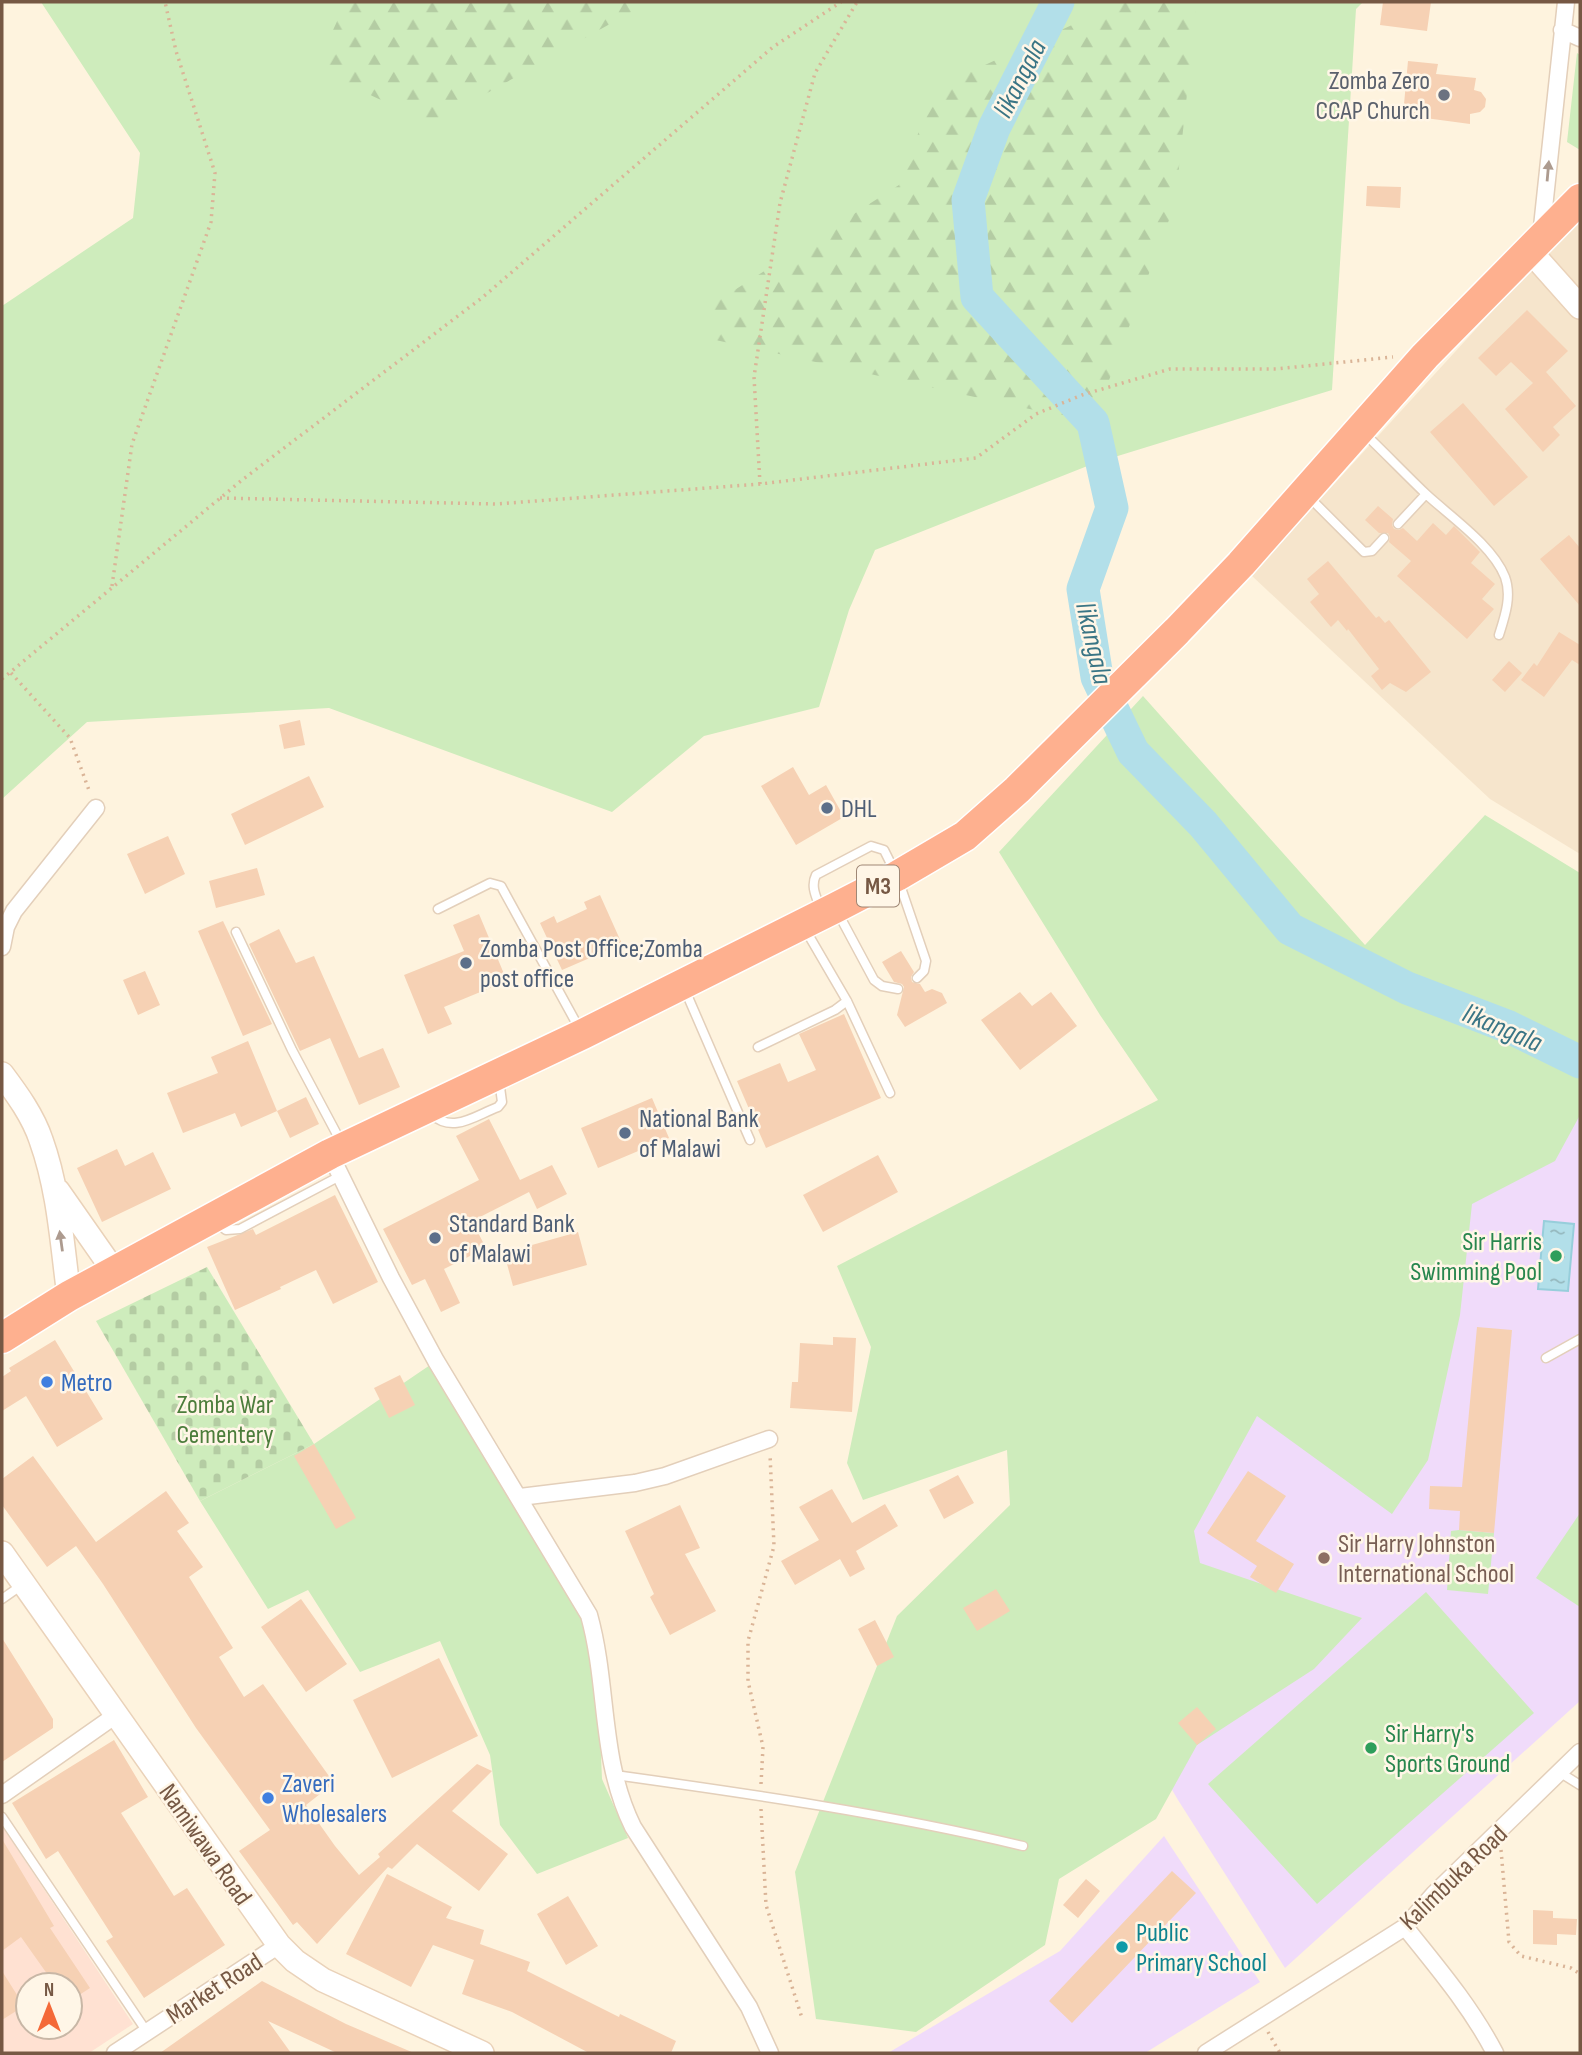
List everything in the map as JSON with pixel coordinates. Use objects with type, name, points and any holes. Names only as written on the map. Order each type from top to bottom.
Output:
[{"type":"highway","name":"M3","points":[[2,1338],[69,1296],[211,1217],[338,1159],[424,1108],[583,1034],[820,915],[897,876],[965,836],[1017,790],[1106,703],[1241,564],[1425,356],[1580,199]]},
{"type":"street","points":[[1566,2],[1535,245],[1580,307]]},
{"type":"street","points":[[1562,30],[1580,38]]},
{"type":"street","points":[[2,947],[6,927],[14,911],[96,808]]},
{"type":"street","points":[[2,1074],[41,1138],[54,1186],[69,1296]]},
{"type":"street","points":[[338,1159],[391,1278],[436,1360],[589,1615],[612,1774],[622,1805],[633,1827],[749,2007],[771,2053]]},
{"type":"street","points":[[54,1186],[114,1271]]},
{"type":"street","points":[[520,1497],[635,1483],[665,1476],[769,1439]]},
{"type":"street","name":"Namiwawa Road","points":[[2,1553],[279,1945],[295,1961],[323,1980],[482,2053]]},
{"type":"street","points":[[2,1795],[116,1715]]},
{"type":"street","name":"Kalimbuka Road","points":[[1206,2053],[1405,1927],[1434,1894],[1580,1752]]},
{"type":"street","points":[[1405,1927],[1458,1993],[1481,2026],[1495,2053]]},
{"type":"street","name":"Market Road","points":[[115,2053],[279,1945]]},
{"type":"lane","points":[[1360,429],[1496,561],[1508,591],[1506,614],[1499,635]]},
{"type":"lane","points":[[1304,492],[1364,552],[1373,551],[1384,538]]},
{"type":"lane","points":[[1398,523],[1426,494]]},
{"type":"lane","points":[[897,876],[926,961],[924,971],[917,978]]},
{"type":"lane","points":[[438,909],[490,883],[502,886],[583,1034]]},
{"type":"lane","points":[[820,915],[874,980],[882,986],[898,989]]},
{"type":"lane","points":[[820,915],[847,1001],[890,1093]]},
{"type":"lane","points":[[236,932],[292,1050],[338,1159]]},
{"type":"lane","points":[[682,984],[750,1140]]},
{"type":"lane","points":[[758,1047],[835,1010],[847,1001]]},
{"type":"lane","points":[[1546,1358],[1580,1339]]},
{"type":"lane","points":[[2,1599],[23,1584]]},
{"type":"lane","points":[[1559,1772],[1580,1785]]},
{"type":"lane","points":[[612,1774],[950,1829],[1023,1846]]},
{"type":"lane","points":[[2,1817],[147,2032]]},
{"type":"path","points":[[112,588],[132,444],[211,222],[215,173],[176,51],[166,2]]},
{"type":"path","points":[[2,679],[220,498],[483,297],[773,47],[841,2]]},
{"type":"path","points":[[760,484],[754,377],[779,203],[815,73],[857,2]]},
{"type":"path","points":[[220,498],[496,505],[760,484],[976,458],[1036,414],[1082,395],[1170,369],[1276,369],[1370,358],[1425,356]]},
{"type":"path","points":[[10,672],[70,738],[96,808]]},
{"type":"path","points":[[769,1439],[774,1546],[748,1641],[748,1681],[763,1747],[760,1796],[766,1905],[802,2018]]},
{"type":"path","points":[[1507,1824],[1501,1848],[1509,1942],[1521,1956],[1571,1968],[1580,1974]]},
{"type":"path","points":[[1260,2018],[1280,2053]]},
{"type":"shaded area","points":[[1580,219],[1580,854],[1490,799],[1251,575],[1549,249]]},
{"type":"shaded area","name":"Sir Harry Johnston International School","points":[[1456,1018],[1580,1080],[1580,1701],[1285,1968],[1178,1800],[1093,1653]]},
{"type":"shaded area","points":[[2,1826],[133,2024],[89,2053],[2,2053]]},
{"type":"shaded area","points":[[1164,1836],[1260,1982],[1145,2053],[888,2053],[1060,1951]]},
{"type":"green space","points":[[41,2],[1363,2],[1356,9],[1332,390],[1095,463],[875,550],[849,610],[819,707],[704,736],[612,812],[329,708],[87,722],[2,799],[2,306],[133,218],[140,153]]},
{"type":"green space","points":[[346,2],[649,2],[432,124],[315,69]]},
{"type":"green space","points":[[1122,2],[1197,2],[1175,204],[1093,423],[711,339],[708,307],[899,185],[935,88]]},
{"type":"green space","points":[[1577,53],[1580,55],[1580,150],[1567,142]]},
{"type":"green space","points":[[1143,696],[1365,945],[1485,815],[1580,873],[1580,1115],[1555,1161],[1472,1204],[1460,1315],[1428,1460],[1392,1514],[1257,1416],[1194,1531],[1200,1563],[1362,1618],[1314,1669],[1197,1745],[1156,1819],[1059,1879],[1045,1945],[916,2032],[816,2019],[795,1872],[897,1616],[1010,1505],[1007,1450],[863,1500],[847,1463],[871,1347],[837,1266],[1158,1100],[1100,1015],[999,852]]},
{"type":"green space","name":"Zomba War Cementery","points":[[207,1267],[314,1444],[200,1501],[96,1321]]},
{"type":"green space","points":[[436,1361],[595,1614],[602,1779],[628,1838],[537,1874],[500,1825],[490,1755],[440,1641],[360,1672],[308,1590],[268,1609],[200,1501],[314,1444]]},
{"type":"green space","points":[[1580,1513],[1580,1607],[1536,1578]]},
{"type":"green space","points":[[1451,1531],[1494,1533],[1488,1594],[1447,1590]]},
{"type":"green space","name":"Sir Harry's Sports Ground","points":[[1426,1592],[1534,1713],[1317,1904],[1208,1784]]},
{"type":"water","name":"Sir Harris Swimming Pool","points":[[1544,1221],[1574,1224],[1568,1291],[1538,1289]]},
{"type":"building","points":[[1383,2],[1431,2],[1427,31],[1380,25]]},
{"type":"building","name":"Zomba Zero CCAP Church","points":[[1408,61],[1438,64],[1436,74],[1476,78],[1474,90],[1481,92],[1486,99],[1485,107],[1480,112],[1470,114],[1470,124],[1403,115]]},
{"type":"building","points":[[1367,186],[1401,187],[1400,208],[1366,206]]},
{"type":"building","points":[[1527,310],[1568,351],[1546,372],[1576,406],[1553,427],[1560,435],[1543,452],[1505,409],[1533,383],[1511,362],[1496,376],[1478,358]]},
{"type":"building","points":[[1463,403],[1528,477],[1494,506],[1430,432]]},
{"type":"building","points":[[1378,506],[1393,519],[1394,529],[1403,528],[1417,541],[1433,523],[1446,535],[1454,526],[1480,552],[1471,563],[1495,584],[1482,599],[1494,609],[1467,639],[1397,576],[1411,561],[1389,542],[1388,533],[1379,533],[1365,520]]},
{"type":"building","points":[[1569,535],[1580,548],[1580,606],[1540,559]]},
{"type":"building","points":[[1328,561],[1376,618],[1379,616],[1385,623],[1389,620],[1431,672],[1406,692],[1390,683],[1382,690],[1371,676],[1379,669],[1348,629],[1347,631],[1338,620],[1331,627],[1310,602],[1319,594],[1307,579]]},
{"type":"building","points":[[1559,632],[1580,645],[1580,665],[1572,660],[1544,697],[1521,680],[1534,663],[1537,666]]},
{"type":"building","points":[[1509,661],[1522,673],[1505,692],[1492,680]]},
{"type":"building","points":[[300,720],[305,745],[284,749],[279,725]]},
{"type":"building","points":[[793,767],[809,795],[826,785],[844,817],[796,845],[761,786]]},
{"type":"building","points":[[309,776],[324,807],[245,845],[231,814]]},
{"type":"building","points":[[168,836],[185,874],[145,894],[127,854]]},
{"type":"building","points":[[257,868],[265,895],[216,908],[209,881]]},
{"type":"building","points":[[600,895],[622,944],[562,970],[540,923],[554,916],[557,923],[587,909],[584,902]]},
{"type":"building","name":"Zomba Post Office;Zomba post office","points":[[479,914],[507,981],[444,1007],[452,1024],[428,1034],[404,975],[464,951],[453,925]]},
{"type":"building","points":[[223,921],[272,1024],[243,1036],[198,931]]},
{"type":"building","points":[[279,929],[296,963],[314,956],[359,1058],[383,1048],[400,1087],[359,1105],[330,1038],[300,1051],[249,944]]},
{"type":"building","points":[[901,951],[914,972],[912,982],[920,984],[925,992],[932,989],[942,993],[947,1003],[905,1027],[897,1015],[904,987],[894,982],[882,962]]},
{"type":"building","points":[[145,971],[160,1005],[138,1015],[123,980]]},
{"type":"building","points":[[1020,992],[1032,1006],[1051,992],[1077,1026],[1020,1070],[981,1020]]},
{"type":"building","points":[[844,1014],[881,1098],[766,1148],[737,1081],[780,1063],[788,1082],[816,1070],[799,1034]]},
{"type":"building","points":[[248,1041],[277,1111],[241,1127],[235,1113],[183,1133],[167,1093],[218,1073],[211,1057]]},
{"type":"building","points":[[306,1097],[319,1124],[290,1138],[277,1111]]},
{"type":"building","name":"National Bank of Malawi","points":[[652,1098],[669,1138],[598,1168],[581,1128]]},
{"type":"building","points":[[489,1119],[520,1180],[552,1165],[567,1194],[537,1209],[529,1192],[472,1221],[486,1248],[444,1269],[460,1303],[441,1312],[425,1279],[412,1285],[383,1229],[479,1180],[456,1136]]},
{"type":"building","points":[[117,1149],[125,1166],[153,1152],[171,1189],[102,1222],[77,1168]]},
{"type":"building","points":[[878,1155],[898,1192],[823,1232],[803,1195]]},
{"type":"building","points":[[335,1195],[378,1282],[333,1304],[316,1270],[235,1310],[207,1247],[253,1229],[256,1235]]},
{"type":"building","points":[[578,1232],[587,1265],[513,1286],[504,1253]]},
{"type":"building","points":[[1477,1327],[1512,1330],[1494,1533],[1459,1530],[1460,1511],[1429,1509],[1430,1486],[1462,1487]]},
{"type":"building","points":[[833,1337],[856,1338],[852,1412],[790,1408],[792,1382],[798,1382],[800,1343],[833,1345]]},
{"type":"building","points":[[55,1340],[103,1419],[57,1447],[26,1396],[2,1411],[2,1377],[11,1371],[9,1368]]},
{"type":"building","points":[[400,1375],[415,1405],[389,1418],[374,1388]]},
{"type":"building","points":[[314,1444],[356,1518],[336,1529],[294,1456]]},
{"type":"building","points":[[33,1456],[96,1542],[166,1491],[189,1523],[177,1531],[203,1567],[189,1577],[233,1648],[219,1657],[244,1697],[263,1684],[334,1783],[306,1805],[359,1875],[380,1857],[378,1854],[477,1764],[492,1771],[452,1811],[508,1854],[479,1891],[417,1844],[392,1869],[388,1867],[317,1944],[297,1922],[293,1925],[239,1851],[270,1830],[196,1728],[103,1584],[76,1546],[47,1567],[2,1505],[2,1479]]},
{"type":"building","points":[[1248,1471],[1286,1496],[1256,1541],[1294,1564],[1276,1593],[1250,1577],[1257,1566],[1207,1533]]},
{"type":"building","points":[[958,1475],[974,1503],[944,1519],[929,1490]]},
{"type":"building","points":[[832,1489],[852,1523],[885,1504],[898,1526],[856,1551],[865,1569],[850,1577],[840,1559],[795,1585],[781,1561],[819,1540],[799,1507]]},
{"type":"building","points":[[680,1505],[700,1548],[685,1554],[716,1611],[670,1635],[650,1597],[654,1594],[625,1531]]},
{"type":"building","points":[[996,1589],[1010,1611],[977,1631],[963,1608]]},
{"type":"building","points":[[301,1599],[347,1664],[306,1692],[261,1627]]},
{"type":"building","points":[[875,1620],[894,1657],[877,1666],[858,1629]]},
{"type":"building","points":[[2,1638],[53,1719],[53,1728],[2,1762]]},
{"type":"building","points":[[439,1658],[478,1736],[392,1778],[353,1700]]},
{"type":"building","points":[[1197,1707],[1216,1729],[1197,1745],[1178,1723]]},
{"type":"building","points":[[114,1740],[148,1797],[121,1813],[174,1896],[187,1888],[225,1945],[144,1998],[106,1941],[113,1937],[58,1851],[46,1859],[12,1803]]},
{"type":"building","points":[[2,1839],[54,1926],[50,1928],[79,1971],[45,1971],[21,1937],[2,1951]]},
{"type":"building","name":"Public Primary School","points":[[1172,1871],[1196,1893],[1072,2023],[1049,2001]]},
{"type":"building","points":[[387,1874],[452,1907],[446,1918],[484,1930],[480,1944],[530,1962],[527,1971],[619,2017],[620,2014],[676,2041],[671,2053],[589,2053],[512,2012],[462,1994],[474,1960],[433,1945],[411,1987],[346,1954]]},
{"type":"building","points":[[1086,1879],[1100,1891],[1078,1918],[1063,1905]]},
{"type":"building","points":[[568,1896],[598,1946],[566,1965],[537,1914]]},
{"type":"building","points":[[1533,1910],[1553,1911],[1553,1918],[1577,1919],[1576,1935],[1557,1934],[1557,1945],[1533,1944]]},
{"type":"building","points":[[2,1971],[14,1990],[14,2012],[2,2020]]},
{"type":"building","points":[[84,1979],[90,1988],[84,1992]]},
{"type":"building","points":[[262,1981],[346,2024],[414,2053],[337,2053],[268,2021],[291,2053],[160,2053]]},
{"type":"waterway","name":"likangala","points":[[1058,2],[994,128],[968,200],[977,297],[1093,423],[1112,508],[1083,589],[1097,677],[1133,752],[1203,824],[1290,929],[1407,988],[1509,1027],[1580,1062]]},
{"type":"place","name":"Zomba Zero CCAP Church","points":[[1444,95]]},
{"type":"place","name":"DHL","points":[[827,808]]},
{"type":"place","name":"Zomba Post Office;Zomba post office","points":[[466,963]]},
{"type":"place","name":"National Bank of Malawi","points":[[625,1133]]},
{"type":"place","name":"Standard Bank of Malawi","points":[[435,1238]]},
{"type":"place","name":"Sir Harris Swimming Pool","points":[[1556,1256]]},
{"type":"place","name":"Metro","points":[[47,1382]]},
{"type":"place","name":"Sir Harry Johnston International School","points":[[1324,1558]]},
{"type":"place","name":"Sir Harry's Sports Ground","points":[[1371,1748]]},
{"type":"place","name":"Zaveri Wholesalers","points":[[268,1798]]},
{"type":"place","name":"Public Primary School","points":[[1122,1947]]}]
